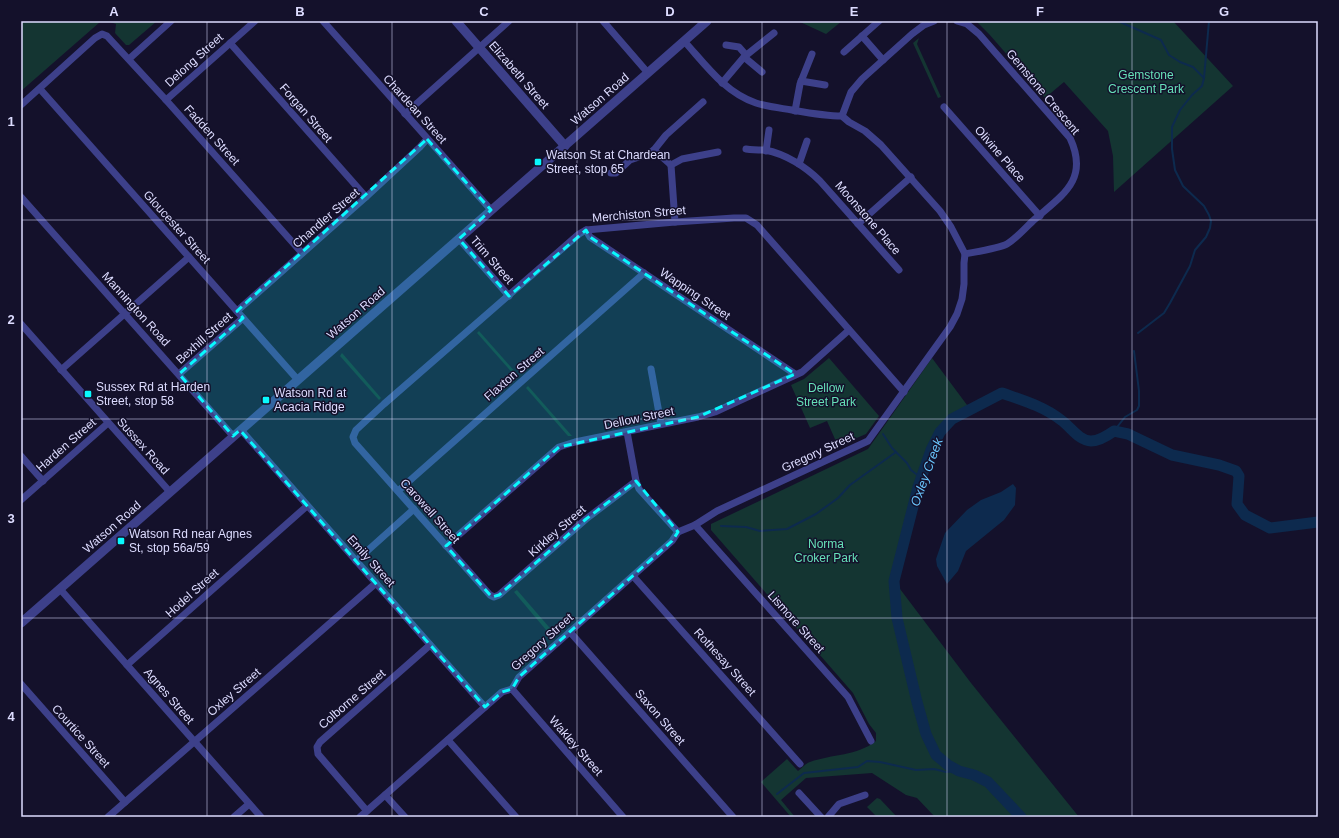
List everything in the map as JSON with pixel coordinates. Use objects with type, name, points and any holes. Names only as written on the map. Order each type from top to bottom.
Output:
[{"type":"street","points":[[129,59],[171,21]]},
{"type":"street","name":"Delong Street","points":[[166,100],[255,21]]},
{"type":"street","name":"Chardean Street","points":[[323,21],[427,140],[491,210]]},
{"type":"street","name":"Elizabeth Street","points":[[456,21],[565,146]]},
{"type":"street","points":[[405,114],[509,21]]},
{"type":"street","points":[[602,21],[648,73]]},
{"type":"street","name":"Watson Road","points":[[21,623],[707,21]]},
{"type":"street","points":[[844,52],[879,21]]},
{"type":"street","points":[[842,116],[851,92],[862,79],[924,25],[934,21]]},
{"type":"street","name":"Gemstone Crescent","points":[[956,21],[967,24],[979,34],[1070,138],[1076,151],[1077,168],[1073,180],[1065,193],[1007,244],[965,254]]},
{"type":"street","points":[[722,83],[745,56],[774,33]]},
{"type":"street","name":"Fadden Street","points":[[40,89],[95,38],[102,34],[107,36],[302,253]]},
{"type":"street","points":[[862,36],[883,60]]},
{"type":"street","points":[[684,41],[722,83],[736,94],[755,102],[795,111],[829,116],[842,116],[849,122],[865,131],[881,144],[940,210],[965,254]]},
{"type":"street","name":"Forgan Street","points":[[230,43],[366,197]]},
{"type":"street","points":[[726,46],[739,47],[745,56],[762,72]]},
{"type":"street","points":[[795,111],[801,81],[812,54]]},
{"type":"street","points":[[801,81],[825,85]]},
{"type":"street","points":[[21,105],[40,89]]},
{"type":"street","name":"Gloucester Street","points":[[40,89],[298,380]]},
{"type":"street","points":[[611,173],[616,173],[630,160],[648,154],[654,150],[666,135],[703,102]]},
{"type":"street","name":"Olivine Place","points":[[944,107],[1040,216]]},
{"type":"street","points":[[766,150],[769,130]]},
{"type":"street","name":"Chandler Street","points":[[237,311],[366,197],[427,140]]},
{"type":"street","points":[[799,164],[807,141]]},
{"type":"street","name":"Moonstone Place","points":[[746,149],[766,150],[779,154],[807,168],[899,270]]},
{"type":"street","points":[[654,150],[671,165],[675,222]]},
{"type":"street","points":[[671,165],[682,159],[718,152]]},
{"type":"street","points":[[858,224],[911,177]]},
{"type":"street","name":"Mannington Road","points":[[22,200],[179,374],[237,433]]},
{"type":"street","name":"Merchiston Street","points":[[353,437],[356,430],[361,425],[579,234],[586,230],[675,222],[746,218],[757,225],[904,392]]},
{"type":"street","name":"Wapping Street","points":[[586,230],[590,237],[795,374]]},
{"type":"street","name":"Trim Street","points":[[459,239],[509,296]]},
{"type":"street","name":"Gregory Street","points":[[360,817],[485,706],[502,692],[512,689],[519,677],[672,541],[678,532],[695,525],[718,511],[868,441],[950,327],[957,314],[962,299],[964,284],[965,254]]},
{"type":"street","points":[[61,370],[189,257]]},
{"type":"street","name":"Flaxton Street","points":[[398,491],[644,273]]},
{"type":"street","name":"Bexhill Street","points":[[179,374],[243,318]]},
{"type":"street","name":"Sussex Road","points":[[21,324],[170,492]]},
{"type":"street","name":"Dellow Street","points":[[446,546],[559,447],[575,442],[698,417],[715,412],[802,372],[848,330]]},
{"type":"street","points":[[651,369],[661,424]]},
{"type":"street","name":"Harden Street","points":[[21,500],[108,423]]},
{"type":"street","points":[[627,432],[636,481],[640,489],[678,532]]},
{"type":"street","name":"Emily Street","points":[[237,433],[307,506],[485,706]]},
{"type":"street","name":"Carowell Street","points":[[353,437],[355,443],[490,595],[494,597]]},
{"type":"street","points":[[21,456],[43,481]]},
{"type":"street","name":"Kirkley Street","points":[[494,597],[499,595],[586,519],[636,481]]},
{"type":"street","name":"Hodel Street","points":[[127,665],[307,506]]},
{"type":"street","points":[[356,561],[414,509]]},
{"type":"street","name":"Lismore Street","points":[[695,525],[848,697],[871,741]]},
{"type":"street","name":"Rothesay Street","points":[[633,576],[800,764]]},
{"type":"street","name":"Oxley Street","points":[[108,817],[376,583]]},
{"type":"street","name":"Agnes Street","points":[[60,589],[261,817]]},
{"type":"street","name":"Saxon Street","points":[[570,632],[733,817]]},
{"type":"street","name":"Colborne Street","points":[[367,811],[318,754],[317,748],[320,742],[430,645]]},
{"type":"street","name":"Courtice Street","points":[[21,684],[125,802]]},
{"type":"street","name":"Wakley Street","points":[[512,689],[623,817]]},
{"type":"street","points":[[448,740],[516,817]]},
{"type":"street","points":[[799,793],[821,817]]},
{"type":"street","points":[[385,795],[405,817]]},
{"type":"street","points":[[828,817],[839,804],[865,795]]},
{"type":"street","points":[[234,817],[249,804]]},
{"type":"highlighted area","points":[[427,139],[491,210],[459,239],[509,296],[586,230],[590,237],[795,374],[698,417],[559,447],[446,546],[492,597],[499,595],[586,519],[636,481],[678,532],[672,541],[519,677],[512,689],[502,692],[485,707],[240,430],[233,436],[179,374],[243,318],[237,311]]},
{"type":"green space","points":[[21,21],[103,21],[21,91]]},
{"type":"green space","points":[[107,21],[157,21],[129,45],[126,45],[115,33],[116,24]]},
{"type":"green space","points":[[798,21],[842,21],[826,34]]},
{"type":"green space","name":"Gemstone Crescent Park","points":[[976,21],[1173,21],[1233,86],[1114,192],[1113,156],[1108,131],[1064,82],[1045,98]]},
{"type":"green space","points":[[919,38],[917,44],[941,97],[938,98],[913,43]]},
{"type":"green space","points":[[479,331],[518,375],[516,377],[477,333]]},
{"type":"green space","points":[[342,353],[381,398],[379,400],[340,356]]},
{"type":"green space","name":"Dellow Street Park","points":[[829,358],[879,416],[866,434],[838,446],[827,421],[810,428],[791,385],[804,379]]},
{"type":"green space","name":"Norma Croker Park","points":[[932,358],[970,409],[952,419],[940,432],[931,450],[918,487],[894,581],[971,683],[1079,817],[935,817],[917,798],[906,795],[872,773],[806,778],[781,800],[795,817],[791,817],[761,782],[787,759],[798,771],[806,764],[818,759],[853,752],[869,746],[876,741],[876,733],[869,724],[853,693],[711,530],[711,524],[868,449]]},
{"type":"green space","points":[[528,386],[572,436],[568,436],[526,388]]},
{"type":"green space","points":[[517,590],[555,634],[552,637],[514,592]]},
{"type":"green space","points":[[877,798],[880,799],[897,817],[877,817],[867,807]]},
{"type":"water","points":[[1013,484],[1016,488],[1015,505],[1004,520],[966,551],[958,571],[947,584],[937,566],[936,559],[945,533],[967,510],[981,500],[1001,492]]},
{"type":"waterway","points":[[1118,21],[1161,40],[1169,55],[1180,62],[1193,67],[1204,78],[1202,86],[1192,95],[1180,110],[1172,127],[1172,149],[1175,170],[1183,186],[1204,206],[1211,221],[1210,228],[1206,237],[1195,250],[1190,266],[1164,313],[1138,333]]},
{"type":"waterway","points":[[1204,78],[1209,21]]},
{"type":"waterway","points":[[1114,431],[1125,417],[1137,410],[1139,406],[1139,391],[1134,351]]},
{"type":"waterway","name":"Oxley Creek","points":[[1021,817],[988,782],[974,775],[959,771],[948,765],[936,755],[926,734],[897,618],[894,581],[918,487],[931,450],[940,432],[952,419],[1002,393],[1047,411],[1083,439],[1094,441],[1114,431],[1128,434],[1172,455],[1219,465],[1236,471],[1239,476],[1237,504],[1245,515],[1270,528],[1318,522]]},
{"type":"waterway","points":[[883,434],[892,448],[907,463],[911,470],[921,478]]},
{"type":"waterway","points":[[721,526],[746,527],[760,531],[787,529],[816,514],[838,498],[850,485],[896,452]]},
{"type":"waterway","points":[[777,794],[804,773],[858,767],[867,761],[880,762],[916,770],[934,769],[946,772],[959,771]]},
{"type":"place","name":"Watson St at Chardean Street, stop 65","points":[[538,162]]},
{"type":"place","name":"Sussex Rd at Harden Street, stop 58","points":[[88,394]]},
{"type":"place","name":"Watson Rd at Acacia Ridge","points":[[266,400]]},
{"type":"place","name":"Watson Rd near Agnes St, stop 56a/59","points":[[121,541]]}]
